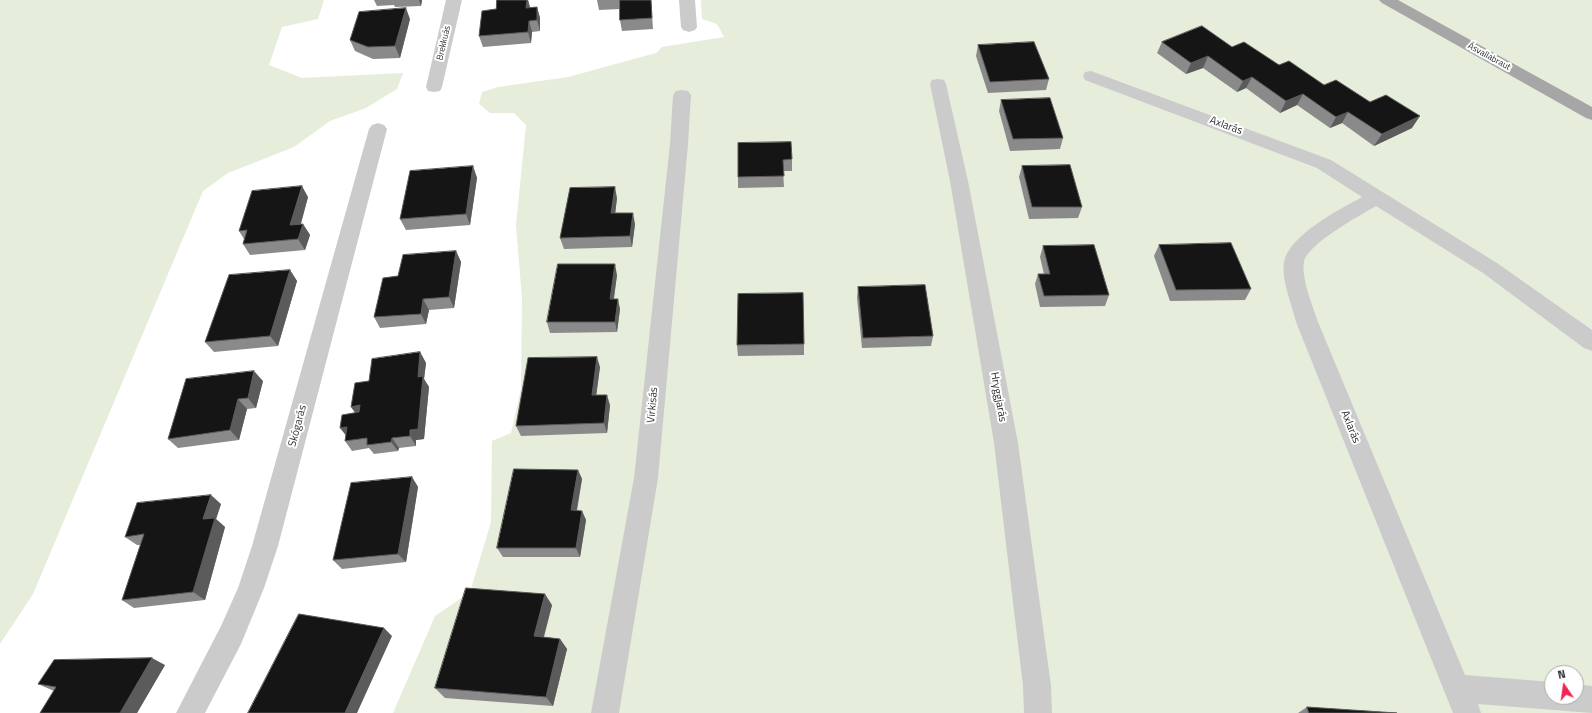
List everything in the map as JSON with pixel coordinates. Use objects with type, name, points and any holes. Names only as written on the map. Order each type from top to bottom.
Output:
[{"type":"main road","name":"Ásvallabraut","points":[[1387,0],[1592,114]]},
{"type":"street","name":"Brekkuás","points":[[434,87],[454,0]]},
{"type":"street","points":[[688,0],[689,27]]},
{"type":"street","name":"Axlarás","points":[[1091,76],[1324,164],[1490,268],[1592,342]]},
{"type":"street","name":"Hryggjarás","points":[[938,84],[959,181],[1006,443],[1037,686],[1038,713]]},
{"type":"street","name":"Virkisás","points":[[604,713],[622,622],[646,478],[679,144],[682,95]]},
{"type":"street","name":"Skógarás","points":[[190,713],[231,635],[252,588],[276,507],[368,172],[378,130]]},
{"type":"street","name":"Axlarás","points":[[1377,197],[1333,222],[1304,246],[1294,261],[1296,281],[1308,322],[1467,713]]},
{"type":"street","points":[[1456,688],[1544,695]]},
{"type":"green space","points":[[0,0],[324,0],[318,19],[282,27],[269,65],[302,78],[403,73],[397,89],[366,108],[330,121],[294,147],[228,173],[203,191],[33,594],[0,644]]},
{"type":"green space","points":[[701,0],[1592,0],[1592,713],[393,713],[435,616],[470,592],[491,522],[492,441],[511,433],[521,389],[522,299],[516,225],[526,125],[514,113],[490,113],[479,104],[482,92],[498,87],[568,77],[656,53],[662,47],[724,37],[717,24],[702,19]]},
{"type":"building","points":[[497,0],[527,0],[526,8],[537,7],[537,20],[529,21],[528,32],[479,36],[482,11],[496,9]]},
{"type":"building","points":[[620,0],[651,0],[652,18],[620,20]]},
{"type":"building","points":[[406,8],[395,46],[368,47],[350,40],[359,12]]},
{"type":"building","points":[[1202,26],[1232,47],[1244,42],[1279,65],[1289,61],[1324,85],[1336,80],[1370,102],[1386,95],[1420,116],[1382,134],[1348,112],[1336,117],[1303,94],[1286,101],[1252,77],[1243,81],[1208,56],[1191,63],[1162,42]]},
{"type":"building","points":[[1034,42],[1049,79],[990,82],[978,45]]},
{"type":"building","points":[[1050,98],[1063,138],[1013,139],[1001,100]]},
{"type":"building","points":[[791,142],[792,159],[783,160],[784,176],[738,177],[738,143]]},
{"type":"building","points":[[1070,165],[1082,207],[1032,207],[1022,166]]},
{"type":"building","points":[[473,166],[466,214],[400,219],[410,171]]},
{"type":"building","points":[[302,186],[290,225],[303,224],[298,239],[243,244],[247,230],[239,231],[252,191]]},
{"type":"building","points":[[615,187],[611,213],[633,213],[630,236],[560,238],[570,188]]},
{"type":"building","points":[[1231,243],[1251,289],[1176,290],[1159,245]]},
{"type":"building","points":[[1094,245],[1109,295],[1044,296],[1038,274],[1050,274],[1043,246]]},
{"type":"building","points":[[456,251],[449,297],[423,299],[421,314],[374,317],[383,278],[398,276],[403,255]]},
{"type":"building","points":[[558,264],[615,264],[610,299],[618,299],[615,322],[547,322]]},
{"type":"building","points":[[290,270],[270,336],[205,342],[229,275]]},
{"type":"building","points":[[925,285],[933,336],[863,338],[858,287]]},
{"type":"building","points":[[803,293],[804,344],[737,345],[738,294]]},
{"type":"building","points":[[420,352],[418,377],[423,376],[418,429],[410,430],[410,436],[392,438],[391,442],[367,445],[367,438],[345,441],[347,427],[340,428],[342,415],[359,412],[360,405],[351,407],[355,383],[369,381],[372,359]]},
{"type":"building","points":[[597,357],[592,395],[607,395],[604,423],[516,426],[528,358]]},
{"type":"building","points":[[254,371],[248,398],[238,399],[230,430],[168,439],[186,379]]},
{"type":"building","points":[[514,469],[578,470],[571,510],[582,511],[576,548],[497,548]]},
{"type":"building","points":[[412,477],[398,554],[333,560],[351,483]]},
{"type":"building","points":[[211,495],[203,519],[215,518],[193,592],[122,600],[144,534],[125,537],[137,503]]},
{"type":"building","points":[[466,588],[545,594],[534,636],[560,639],[546,697],[435,688]]},
{"type":"building","points":[[299,614],[384,628],[345,713],[248,713]]},
{"type":"building","points":[[152,658],[120,713],[40,713],[56,687],[38,684],[54,660]]},
{"type":"building","points":[[1307,707],[1397,713],[1309,713]]}]
